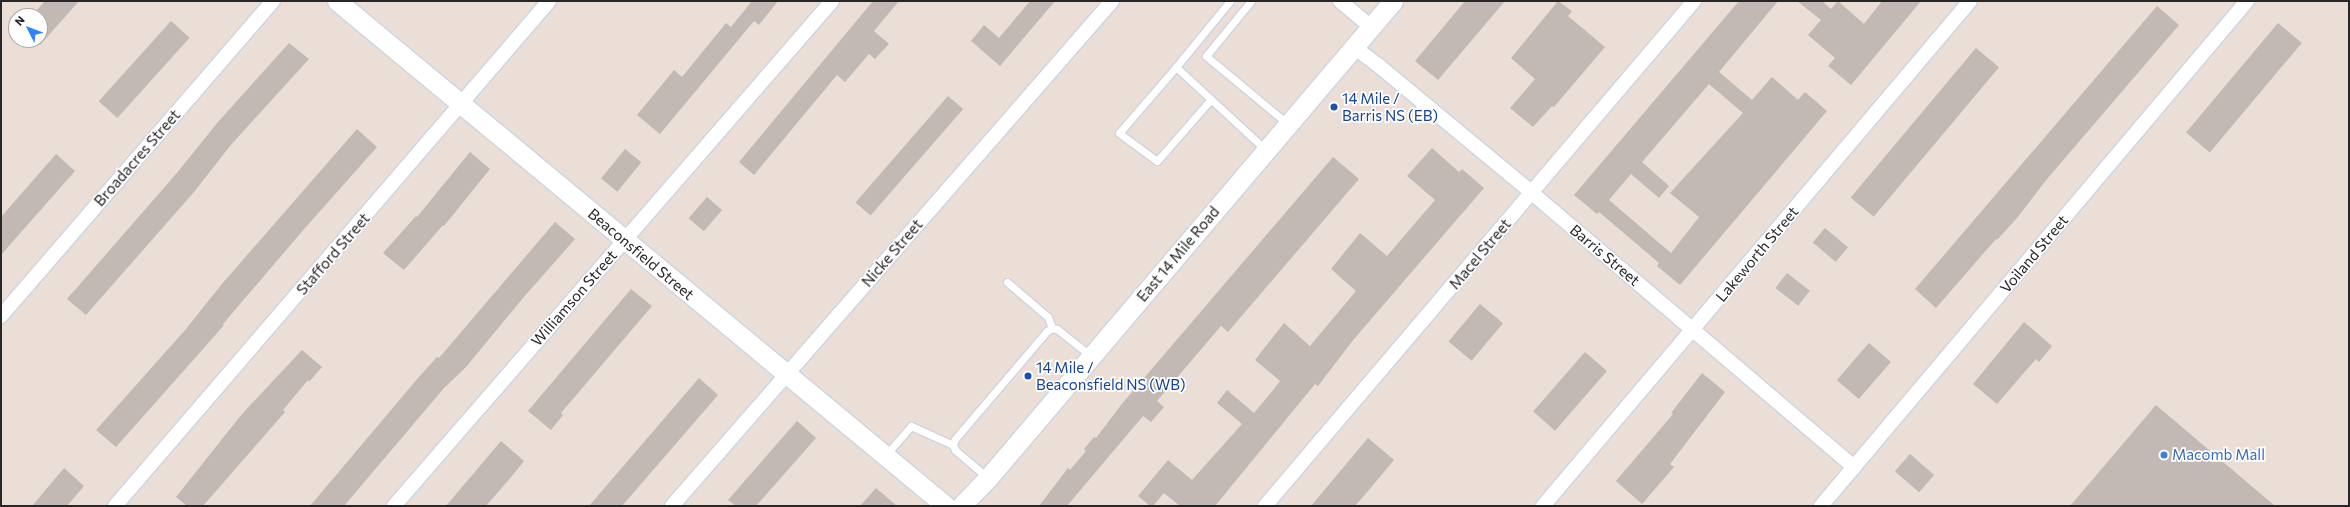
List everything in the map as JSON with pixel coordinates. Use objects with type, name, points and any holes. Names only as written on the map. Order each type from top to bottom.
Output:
[{"type":"street","name":"Broadacres Street","points":[[1,316],[273,1]]},
{"type":"street","name":"Beaconsfield Street","points":[[337,1],[946,506]]},
{"type":"street","name":"Stafford Street","points":[[115,506],[549,1]]},
{"type":"street","name":"Williamson Street","points":[[394,506],[832,1]]},
{"type":"street","name":"Nicke Street","points":[[672,506],[1112,1]]},
{"type":"street","points":[[1340,1],[1371,27]]},
{"type":"street","name":"East 14 Mile Road","points":[[961,506],[988,478],[1393,1]]},
{"type":"street","name":"Macel Street","points":[[1265,506],[1694,1]]},
{"type":"street","name":"Lakeworth Street","points":[[1543,506],[1970,1]]},
{"type":"street","name":"Voiland Street","points":[[1821,506],[2247,1]]},
{"type":"street","name":"Barris Street","points":[[1354,47],[1378,65],[1532,192],[1854,467]]},
{"type":"lane","points":[[1212,99],[1157,161],[1119,132],[1176,67],[1230,1]]},
{"type":"lane","points":[[1251,1],[1206,56],[1288,124]]},
{"type":"lane","points":[[1176,67],[1266,150]]},
{"type":"lane","points":[[1006,282],[1048,317],[1052,328]]},
{"type":"lane","points":[[953,445],[955,439],[1047,331],[1052,328],[1057,329],[1091,356]]},
{"type":"lane","points":[[885,456],[911,426],[953,445],[955,450],[988,478]]},
{"type":"building","points":[[45,1],[79,1],[48,36],[48,8],[39,8]]},
{"type":"building","points":[[752,1],[778,1],[759,25],[754,21],[660,134],[637,115],[674,70],[682,77],[726,23],[731,27]]},
{"type":"building","points":[[873,1],[899,1],[874,31],[889,44],[875,59],[869,54],[845,82],[837,75],[754,175],[739,162]]},
{"type":"building","points":[[1030,1],[1055,1],[1000,66],[971,41],[984,25],[999,38]]},
{"type":"building","points":[[1465,1],[1505,1],[1438,80],[1415,61]]},
{"type":"building","points":[[1558,1],[1572,11],[1568,16],[1605,47],[1554,107],[1552,106],[1533,127],[1510,108],[1535,79],[1511,58]]},
{"type":"building","points":[[1739,1],[1778,1],[1719,72],[1752,100],[1772,77],[1798,100],[1805,92],[1827,111],[1680,285],[1657,266],[1659,263],[1599,212],[1597,214],[1574,195]],"holes":[[[1709,84],[1743,113],[1670,193],[1699,217],[1671,253],[1609,200],[1631,174],[1659,198],[1669,186],[1642,162]]]},
{"type":"building","points":[[1797,1],[1822,1],[1831,9],[1838,1],[1864,24],[1882,1],[1921,1],[1851,85],[1828,66],[1835,58],[1808,35],[1821,20]]},
{"type":"building","points":[[2157,6],[2179,25],[2047,179],[2017,218],[1997,240],[1996,239],[1936,308],[1915,289]]},
{"type":"building","points":[[171,21],[190,38],[117,118],[99,101]]},
{"type":"building","points":[[2278,23],[2302,43],[2210,152],[2186,133]]},
{"type":"building","points":[[289,43],[309,59],[230,146],[194,192],[86,315],[67,299],[176,174],[218,122]]},
{"type":"building","points":[[1976,48],[1999,67],[1874,217],[1851,197]]},
{"type":"building","points":[[948,96],[963,109],[871,216],[855,202]]},
{"type":"building","points":[[357,129],[377,147],[305,228],[211,340],[116,447],[96,430],[186,329],[221,285]]},
{"type":"building","points":[[1432,148],[1459,172],[1462,169],[1484,188],[1354,339],[1318,386],[1315,384],[1215,506],[1180,506],[1164,493],[1153,506],[1150,506],[1138,496],[1168,460],[1192,480],[1242,424],[1217,403],[1227,390],[1254,413],[1280,381],[1255,360],[1284,323],[1310,346],[1356,291],[1331,269],[1360,233],[1387,256],[1435,200],[1407,176]]},
{"type":"building","points":[[625,149],[641,162],[617,192],[601,179]]},
{"type":"building","points":[[470,152],[490,169],[444,226],[443,225],[404,270],[383,253],[416,216],[417,217]]},
{"type":"building","points":[[56,154],[75,171],[1,255],[1,217]]},
{"type":"building","points":[[1333,157],[1359,179],[1228,332],[1221,326],[1157,401],[1164,407],[1151,422],[1143,416],[1067,506],[1039,506],[1068,468],[1070,470],[1086,451],[1084,449],[1094,437],[1096,438],[1121,405]]},
{"type":"building","points":[[707,197],[722,210],[704,231],[689,218]]},
{"type":"building","points":[[555,222],[575,239],[523,298],[466,367],[444,388],[344,506],[310,506],[418,378],[437,357],[439,358]]},
{"type":"building","points":[[1825,228],[1848,247],[1836,262],[1813,243]]},
{"type":"building","points":[[1787,273],[1810,291],[1798,306],[1775,288]]},
{"type":"building","points":[[631,289],[652,306],[561,413],[563,415],[551,430],[528,411]]},
{"type":"building","points":[[1480,304],[1503,323],[1471,361],[1449,342]]},
{"type":"building","points":[[2024,322],[2052,346],[2039,362],[2036,359],[1997,404],[1973,384]]},
{"type":"building","points":[[1869,343],[1891,362],[1859,399],[1837,380]]},
{"type":"building","points":[[302,350],[322,367],[309,382],[308,380],[283,410],[285,412],[203,506],[187,506],[176,497],[242,414]]},
{"type":"building","points":[[1585,352],[1607,371],[1555,431],[1533,412]]},
{"type":"building","points":[[1702,373],[1725,392],[1670,464],[1674,467],[1642,504],[1616,481],[1673,414],[1671,413]]},
{"type":"building","points":[[699,378],[718,395],[622,506],[589,506]]},
{"type":"building","name":"Macomb Mall","points":[[2156,405],[2275,506],[2070,506]]},
{"type":"building","points":[[797,421],[816,438],[756,506],[736,506],[728,500]]},
{"type":"building","points":[[1368,438],[1394,460],[1363,497],[1355,506],[1311,506]]},
{"type":"building","points":[[501,441],[524,461],[512,476],[486,506],[446,506]]},
{"type":"building","points":[[1910,454],[1934,475],[1919,492],[1895,471]]},
{"type":"building","points":[[64,468],[84,486],[67,506],[32,506]]},
{"type":"building","points":[[876,488],[897,506],[860,506]]},
{"type":"place","name":"14 Mile / Barris NS (EB)","points":[[1334,107]]},
{"type":"place","name":"14 Mile / Beaconsfield NS (WB)","points":[[1028,376]]},
{"type":"place","name":"Macomb Mall","points":[[2164,455]]}]
